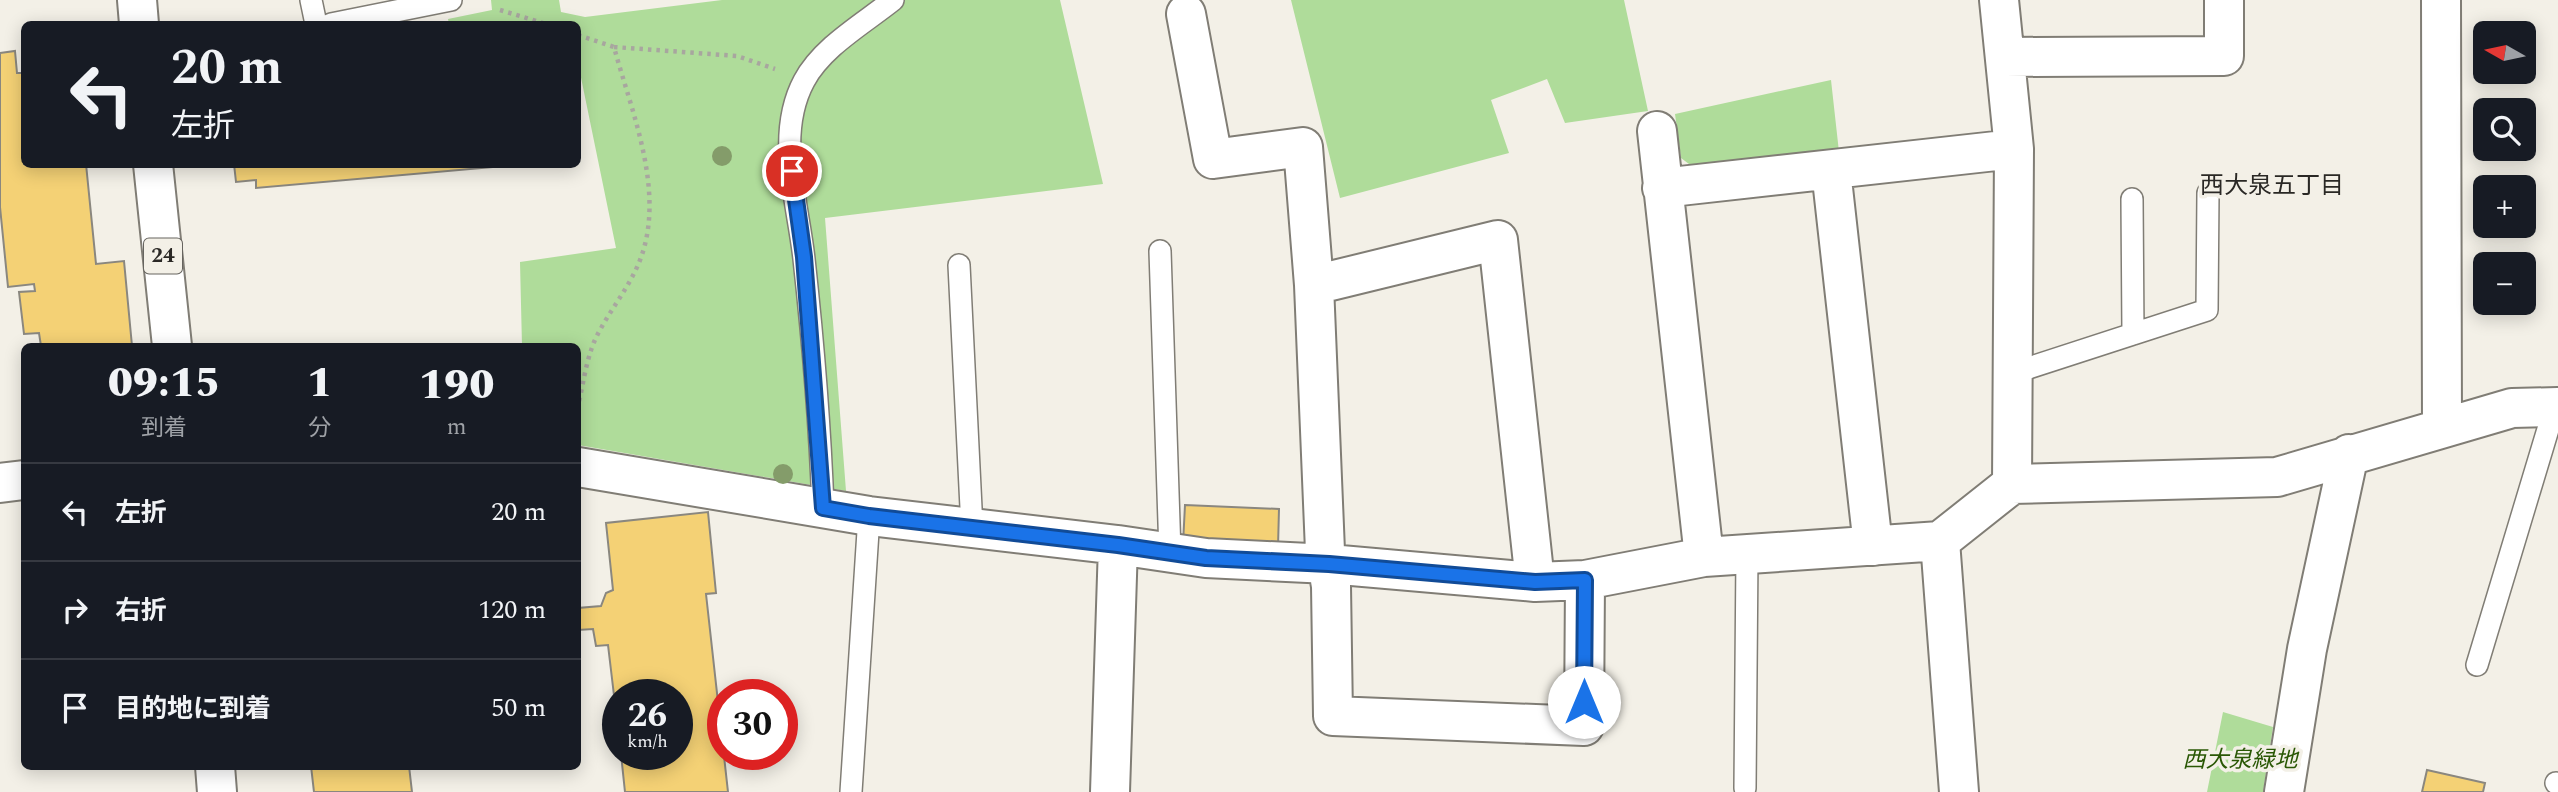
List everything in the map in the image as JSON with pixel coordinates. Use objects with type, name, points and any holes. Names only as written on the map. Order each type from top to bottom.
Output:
[{"type":"street","points":[[137,0],[139,21]]},
{"type":"street","points":[[1998,0],[2014,149],[2012,484]]},
{"type":"street","points":[[2005,57],[2224,56],[2224,0]]},
{"type":"street","points":[[2441,0],[2442,428]]},
{"type":"street","points":[[1186,14],[1213,159],[1303,147],[1314,285],[1325,551],[1329,564],[1333,716],[1584,726],[1585,580]]},
{"type":"street","points":[[1657,131],[1704,557]]},
{"type":"street","points":[[1662,188],[2014,149]]},
{"type":"street","name":"24","points":[[153,168],[172,343]]},
{"type":"street","points":[[1831,170],[1873,546]]},
{"type":"street","points":[[1314,285],[1498,240],[1535,582]]},
{"type":"street","points":[[581,468],[869,516],[1206,558],[1329,564],[1535,582],[1585,580],[1704,557],[1940,541],[2012,484],[2277,477],[2512,408],[2557,400]]},
{"type":"street","points":[[2284,792],[2307,649],[2349,454]]},
{"type":"street","points":[[0,483],[21,480]]},
{"type":"street","points":[[1940,541],[1959,792]]},
{"type":"street","points":[[1111,792],[1118,545]]},
{"type":"street","points":[[215,770],[217,792]]},
{"type":"lane","points":[[311,0],[315,21]]},
{"type":"lane","points":[[346,21],[451,0]]},
{"type":"lane","points":[[823,508],[804,257],[790,146],[791,119],[804,81],[816,63],[893,0]]},
{"type":"lane","points":[[2013,373],[2207,310],[2208,193]]},
{"type":"lane","points":[[2132,200],[2133,334]]},
{"type":"lane","points":[[1160,251],[1170,553]]},
{"type":"lane","points":[[959,265],[972,528]]},
{"type":"lane","points":[[2477,665],[2557,400]]},
{"type":"lane","points":[[851,792],[869,516]]},
{"type":"lane","points":[[1745,788],[1747,554]]},
{"type":"path","points":[[500,10],[536,21]]},
{"type":"path","points":[[581,36],[614,47],[737,56],[804,81]]},
{"type":"path","points":[[581,393],[589,357],[599,331],[620,300],[639,264],[646,240],[649,211],[648,180],[614,47]]},
{"type":"green space","points":[[491,0],[559,0],[561,12],[585,17],[722,0],[1060,0],[1103,184],[825,218],[846,491],[581,446],[581,343],[522,343],[520,262],[616,248],[581,78],[581,21],[448,21],[492,10]]},
{"type":"green space","points":[[1291,0],[1624,0],[1648,111],[1565,123],[1547,79],[1491,100],[1509,153],[1340,198]]},
{"type":"green space","points":[[1831,80],[1839,152],[1697,170],[1681,158],[1675,114]]},
{"type":"green space","name":"西大泉緑地","points":[[2223,712],[2273,727],[2263,792],[2207,792]]},
{"type":"building","points":[[15,51],[17,73],[21,73],[21,168],[86,168],[96,264],[124,261],[132,343],[41,343],[39,333],[24,334],[19,292],[35,291],[34,284],[8,287],[0,207],[0,53]]},
{"type":"building","points":[[234,168],[482,168],[256,188],[256,180],[236,182]]},
{"type":"building","points":[[1185,505],[1279,509],[1278,547],[1183,544]]},
{"type":"building","points":[[708,512],[716,593],[706,594],[715,679],[707,679],[707,770],[726,770],[728,792],[625,792],[623,770],[693,770],[693,679],[612,679],[608,645],[596,646],[593,629],[581,630],[581,608],[601,606],[606,593],[613,590],[606,523]]},
{"type":"building","points":[[311,770],[409,770],[412,792],[314,792]]},
{"type":"building","points":[[2427,770],[2485,783],[2483,792],[2422,792]]},
{"type":"district","name":"西大泉五丁目","points":[[2272,186]]},
{"type":"route","points":[[792,171],[804,257],[823,508],[1206,558],[1329,564],[1535,582],[1585,580],[1584,702]]}]
